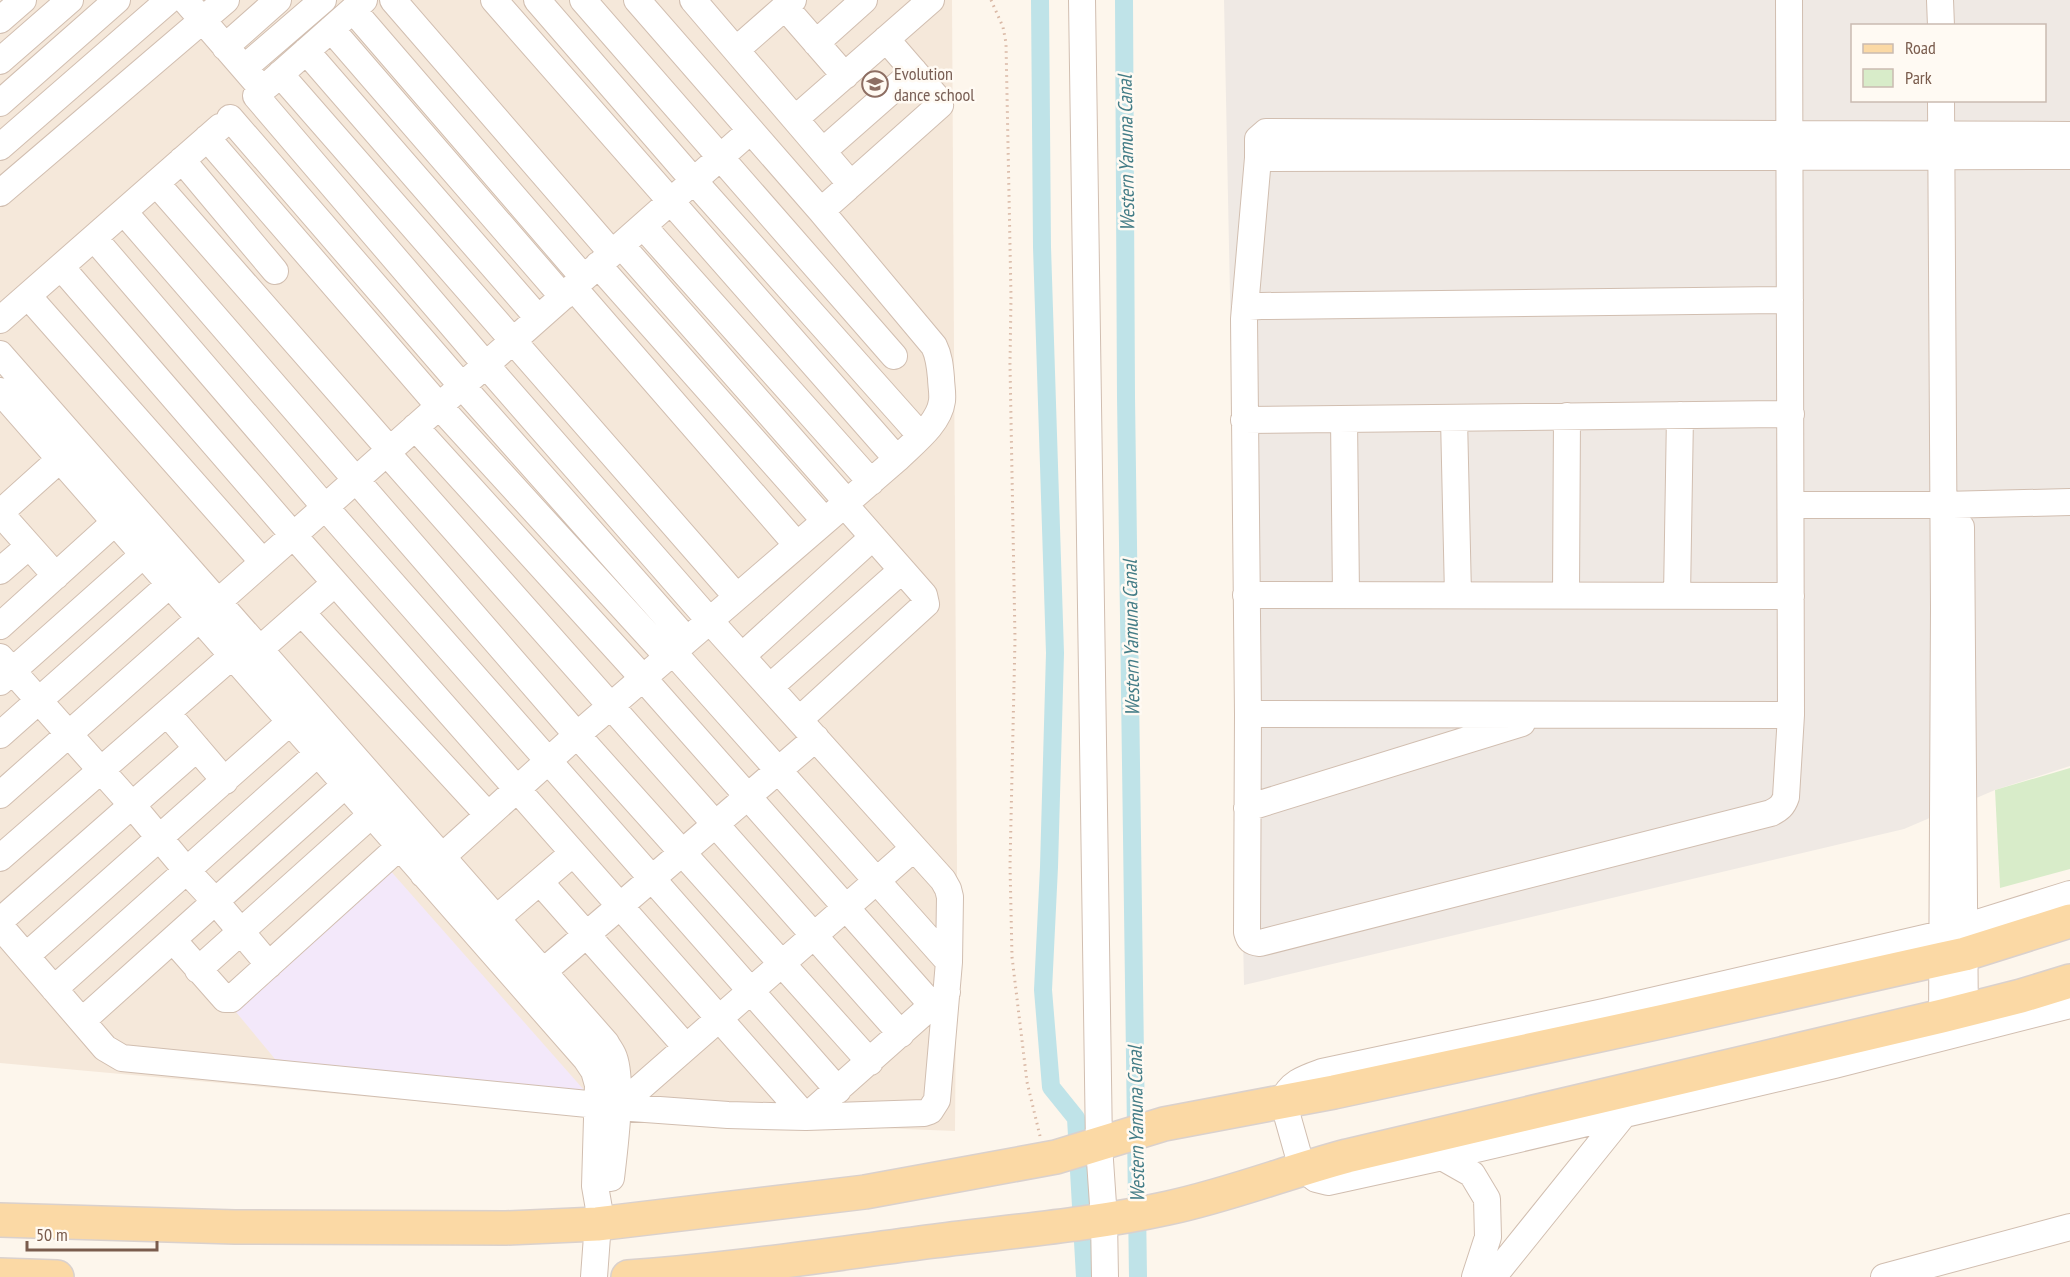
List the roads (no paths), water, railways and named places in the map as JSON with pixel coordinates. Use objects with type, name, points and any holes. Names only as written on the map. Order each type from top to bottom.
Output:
[{"type":"main road","points":[[0,1220],[235,1227],[506,1228],[598,1216],[865,1192],[1051,1158],[1098,1146],[1164,1124],[1334,1092],[1653,1023],[1953,943],[2070,921]]},
{"type":"main road","points":[[628,1277],[804,1259],[1058,1227],[1168,1208],[1242,1189],[1302,1168],[1954,1024],[2021,996],[2070,981]]},
{"type":"main road","points":[[0,1275],[57,1277]]},
{"type":"street","points":[[0,20],[23,0]]},
{"type":"street","points":[[0,61],[70,0]]},
{"type":"street","points":[[0,103],[117,0]]},
{"type":"street","points":[[0,147],[169,0]]},
{"type":"street","points":[[185,0],[244,68],[266,87],[513,341],[737,597]]},
{"type":"street","points":[[0,194],[226,0]]},
{"type":"street","points":[[225,47],[278,0]]},
{"type":"street","points":[[244,68],[323,0]]},
{"type":"street","points":[[393,0],[592,271],[798,545]]},
{"type":"street","points":[[494,0],[897,459]]},
{"type":"street","points":[[537,0],[694,181],[921,436]]},
{"type":"street","points":[[584,0],[894,356]]},
{"type":"street","points":[[423,874],[577,735],[897,459],[936,418],[943,399],[937,353],[922,331],[637,0]]},
{"type":"street","points":[[816,43],[864,0]]},
{"type":"street","points":[[795,119],[931,0]]},
{"type":"street","points":[[1082,0],[1098,1146],[1105,1277]]},
{"type":"street","points":[[1789,0],[1790,146],[1790,300],[1791,414],[1791,716],[1786,797],[1779,808],[1771,813],[1260,943],[1253,942],[1249,939],[1247,932],[1248,714],[1244,420],[1245,308],[1258,158],[1790,146],[1950,146],[2070,156]]},
{"type":"street","points":[[1940,0],[1941,24]]},
{"type":"street","points":[[1958,0],[1958,24]]},
{"type":"street","points":[[736,50],[789,3],[816,43],[845,76]]},
{"type":"street","points":[[705,4],[736,50],[848,181],[849,186]]},
{"type":"street","points":[[2,314],[28,296],[359,5],[592,271]]},
{"type":"street","points":[[331,29],[592,271],[839,509],[873,537],[924,595],[926,604],[924,607],[807,729],[778,770],[588,936],[544,971]]},
{"type":"street","points":[[821,212],[940,105],[938,99],[886,39]]},
{"type":"street","points":[[306,51],[538,318]]},
{"type":"street","points":[[823,151],[914,71]]},
{"type":"street","points":[[197,748],[0,924],[105,1048],[122,1059],[608,1106],[728,1115],[806,1118],[924,1113],[930,1111],[937,1100],[940,999],[949,962],[950,897],[948,889],[486,365],[266,87]]},
{"type":"street","points":[[1941,102],[1950,146],[1954,1024]]},
{"type":"street","points":[[1950,146],[1959,102]]},
{"type":"street","points":[[230,118],[462,386],[676,650],[778,770],[949,962]]},
{"type":"street","points":[[0,795],[750,131]]},
{"type":"street","points":[[1950,146],[2070,135]]},
{"type":"street","points":[[207,138],[439,406],[676,650]]},
{"type":"street","points":[[182,160],[275,272]]},
{"type":"street","points":[[156,183],[611,706],[901,1034]]},
{"type":"street","points":[[123,212],[577,735],[870,1062]]},
{"type":"street","points":[[643,226],[871,482]]},
{"type":"street","points":[[94,238],[325,507],[838,1090]]},
{"type":"street","points":[[251,292],[302,248]]},
{"type":"street","points":[[61,267],[335,583],[806,1118]]},
{"type":"street","points":[[28,296],[263,562]]},
{"type":"street","points":[[1245,308],[1790,300]]},
{"type":"street","points":[[870,378],[922,331]]},
{"type":"street","points":[[0,354],[209,611],[231,656],[586,1059],[594,1071],[608,1106]]},
{"type":"street","points":[[0,391],[169,585],[209,611],[259,650],[606,1043],[614,1056],[617,1069],[608,1106],[610,1183],[598,1216],[594,1277]]},
{"type":"street","points":[[1244,420],[1791,414]]},
{"type":"street","points":[[1677,596],[1680,415]]},
{"type":"street","points":[[1566,596],[1567,416]]},
{"type":"street","points":[[1454,418],[1458,595]]},
{"type":"street","points":[[1344,419],[1346,595]]},
{"type":"street","points":[[415,427],[643,678],[846,908],[940,999]]},
{"type":"street","points":[[56,576],[0,513],[59,460]]},
{"type":"street","points":[[1791,505],[2070,502]]},
{"type":"street","points":[[0,626],[114,523]]},
{"type":"street","points":[[742,656],[873,537]]},
{"type":"street","points":[[0,571],[29,546]]},
{"type":"street","points":[[143,555],[4,670],[40,700],[269,965]]},
{"type":"street","points":[[770,687],[902,570]]},
{"type":"street","points":[[259,650],[335,583]]},
{"type":"street","points":[[0,735],[169,585]]},
{"type":"street","points":[[1246,595],[1791,596]]},
{"type":"street","points":[[302,613],[488,815]]},
{"type":"street","points":[[0,858],[231,656]]},
{"type":"street","points":[[167,713],[225,781]]},
{"type":"street","points":[[1248,714],[1791,716]]},
{"type":"street","points":[[1247,808],[1547,715]]},
{"type":"street","points":[[26,956],[290,722]]},
{"type":"street","points":[[54,988],[318,754]]},
{"type":"street","points":[[82,1021],[345,785]]},
{"type":"street","points":[[198,970],[371,815]]},
{"type":"street","points":[[173,940],[198,970],[228,1000],[399,847]]},
{"type":"street","points":[[608,1106],[686,1047],[914,848]]},
{"type":"street","points":[[497,918],[573,853]]},
{"type":"street","points":[[540,882],[686,1047]]},
{"type":"street","points":[[1953,943],[2070,894]]},
{"type":"street","points":[[806,1118],[940,999]]},
{"type":"street","points":[[1282,1101],[1302,1168],[1316,1179],[1328,1182],[1624,1114],[1954,1024],[2070,1005]]},
{"type":"street","points":[[1492,1277],[1624,1114]]},
{"type":"street","points":[[1442,1157],[1472,1174],[1487,1199],[1488,1237],[1475,1277]]},
{"type":"street","points":[[1884,1277],[2070,1227]]},
{"type":"waterway","points":[[1040,0],[1042,247],[1055,653],[1043,990],[1051,1087],[1076,1118],[1085,1277]]},
{"type":"waterway","name":"Western Yamuna Canal","points":[[1124,0],[1126,397],[1138,1277]]},
{"type":"place","name":"Evolution dance school","points":[[875,84]]}]
